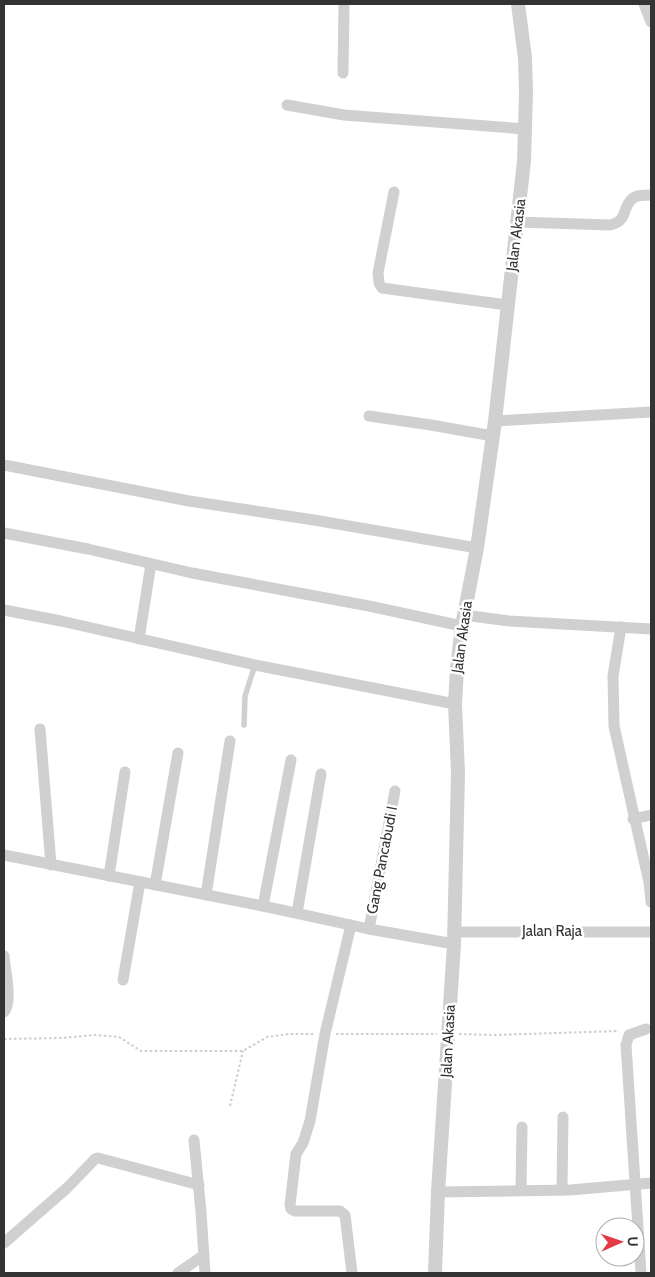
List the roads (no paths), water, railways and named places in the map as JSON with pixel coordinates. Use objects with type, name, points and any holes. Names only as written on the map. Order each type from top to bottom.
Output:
[{"type":"street","points":[[343,74],[344,4]]},
{"type":"street","name":"Jalan Akasia","points":[[435,1273],[453,938],[458,773],[455,704],[457,668],[463,621],[477,548],[495,421],[524,161],[525,58],[518,4]]},
{"type":"street","points":[[644,4],[651,22]]},
{"type":"street","points":[[287,105],[344,115],[525,129]]},
{"type":"street","points":[[394,192],[378,273],[379,283],[382,288],[507,305]]},
{"type":"street","points":[[518,222],[610,225],[618,223],[622,219],[631,200],[651,194]]},
{"type":"street","points":[[495,421],[651,412]]},
{"type":"street","points":[[369,416],[493,436]]},
{"type":"street","points":[[4,465],[189,501],[477,548]]},
{"type":"street","points":[[4,533],[88,549],[151,564],[369,606],[463,621],[509,620],[651,629]]},
{"type":"street","points":[[139,639],[151,564]]},
{"type":"street","points":[[4,610],[61,621],[254,665],[455,704]]},
{"type":"street","points":[[621,627],[613,676],[614,726],[633,819],[649,882],[651,902]]},
{"type":"street","points":[[40,729],[51,865]]},
{"type":"street","points":[[206,895],[230,741]]},
{"type":"street","points":[[155,885],[178,753]]},
{"type":"street","points":[[263,906],[291,760]]},
{"type":"street","points":[[109,876],[125,772]]},
{"type":"street","points":[[297,913],[321,774]]},
{"type":"street","name":"Gang Pancabudi I","points":[[369,929],[395,791]]},
{"type":"street","points":[[633,819],[651,815]]},
{"type":"street","name":"Jalan Raja","points":[[4,855],[369,929],[453,938],[651,932]]},
{"type":"street","points":[[123,980],[140,882]]},
{"type":"street","points":[[351,925],[325,1034],[310,1121],[303,1143],[296,1154],[290,1205],[291,1209],[296,1211],[340,1211],[345,1215],[352,1273]]},
{"type":"street","points":[[4,956],[8,1000],[8,1008],[4,1012]]},
{"type":"street","points":[[641,1273],[626,1045],[630,1035],[646,1029]]},
{"type":"street","points":[[562,1190],[563,1117]]},
{"type":"street","points":[[520,1190],[522,1126]]},
{"type":"street","points":[[194,1140],[205,1273]]},
{"type":"street","points":[[4,1243],[98,1158],[199,1185]]},
{"type":"street","points":[[438,1192],[562,1190],[651,1182]]},
{"type":"street","points":[[178,1273],[204,1255]]},
{"type":"lane","points":[[244,725],[244,696],[254,665]]}]
